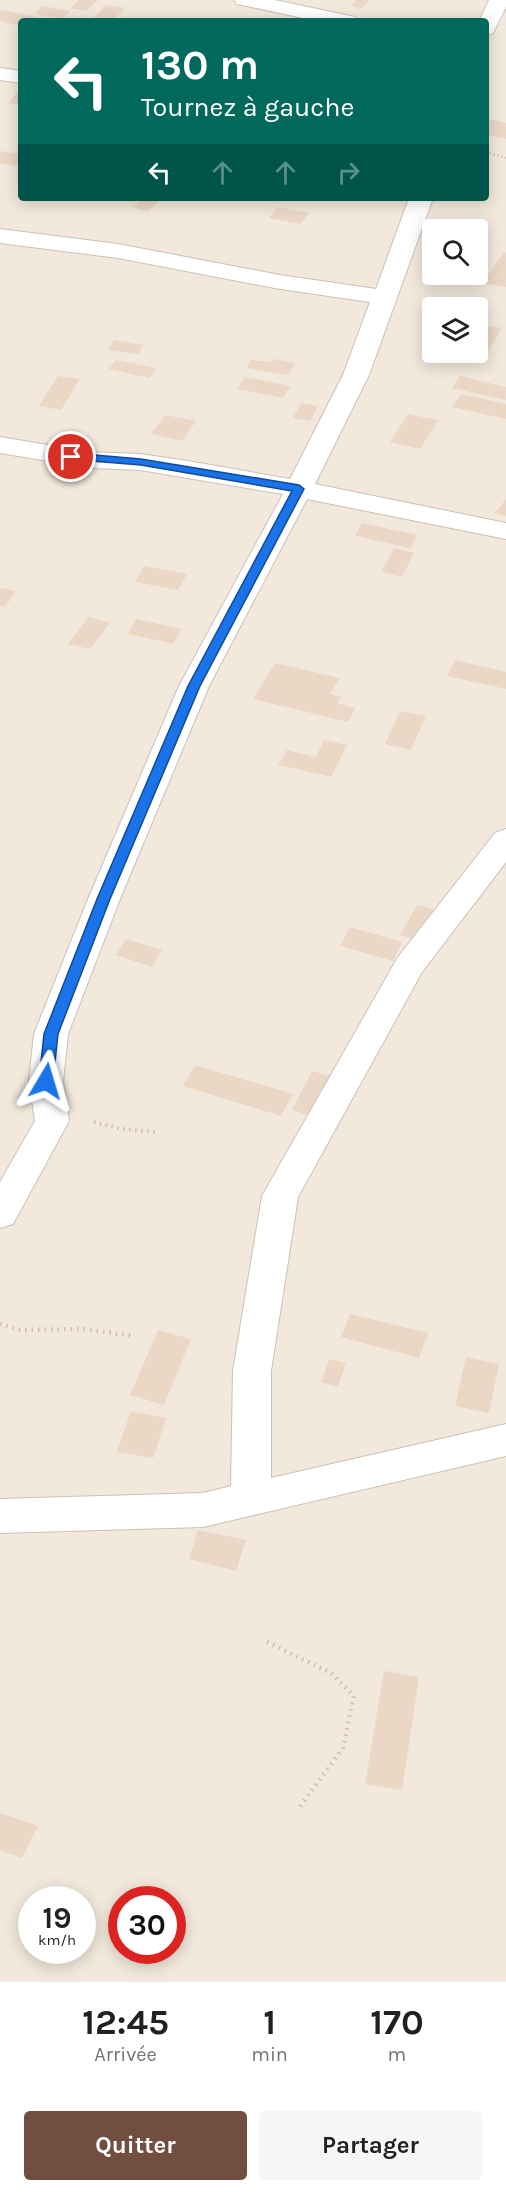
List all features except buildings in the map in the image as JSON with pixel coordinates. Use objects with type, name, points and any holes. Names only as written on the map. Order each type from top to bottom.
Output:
[{"type":"street","points":[[244,0],[333,18]]},
{"type":"street","points":[[489,23],[499,0]]},
{"type":"street","points":[[0,74],[18,77]]},
{"type":"street","points":[[0,1214],[52,1120],[46,1081],[51,1034],[104,899],[194,686],[299,489],[356,375],[420,201]]},
{"type":"street","points":[[0,236],[118,251],[280,282],[384,297]]},
{"type":"street","points":[[0,445],[90,460],[141,462],[299,489],[506,531]]},
{"type":"street","points":[[251,1499],[252,1371],[280,1196],[410,965],[506,840]]},
{"type":"street","points":[[0,1516],[203,1510],[506,1440]]},
{"type":"path","points":[[489,153],[506,158]]},
{"type":"path","points":[[52,1120],[78,1119],[156,1132]]},
{"type":"path","points":[[0,1324],[20,1330],[84,1329],[134,1336]]},
{"type":"path","points":[[267,1642],[331,1673],[354,1696],[343,1748],[299,1808]]},
{"type":"shaded area","points":[[0,0],[506,0],[506,1982],[0,1982]]},
{"type":"route","points":[[46,1081],[51,1034],[104,899],[194,686],[299,489],[141,462],[71,457]]}]
